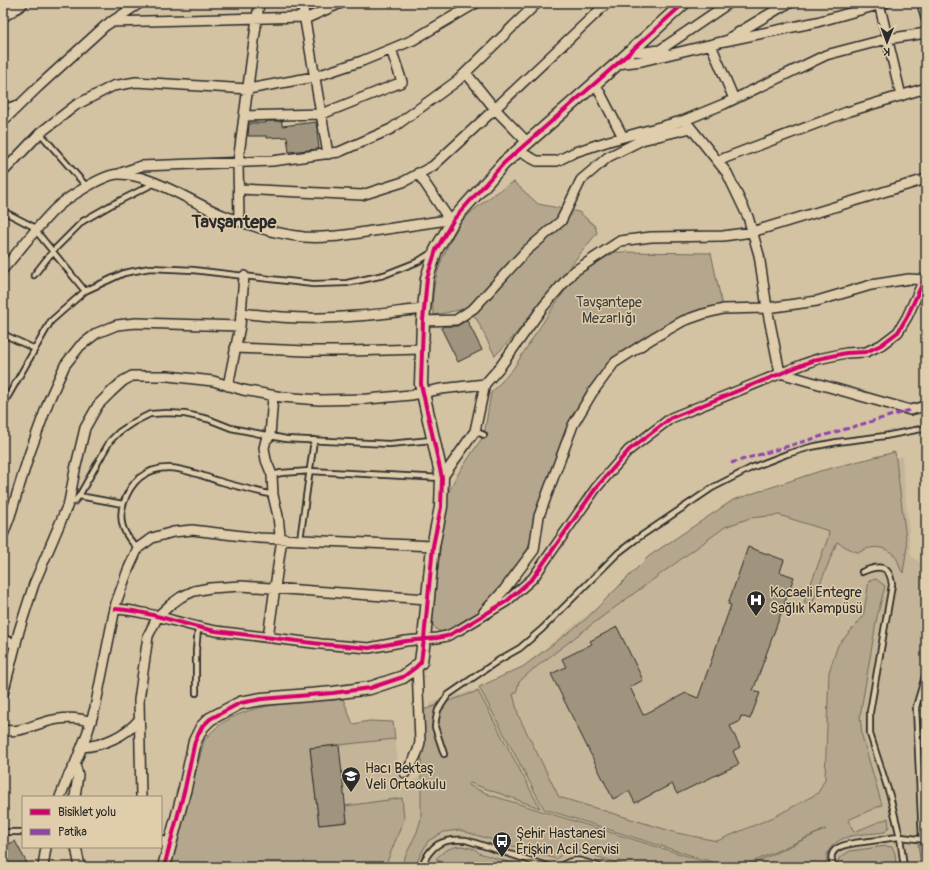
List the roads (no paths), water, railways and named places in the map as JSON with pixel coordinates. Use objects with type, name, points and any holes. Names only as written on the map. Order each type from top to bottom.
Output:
[{"type":"main road","points":[[3,14],[20,3]]},
{"type":"street","points":[[3,121],[49,76],[105,26],[140,3]]},
{"type":"street","points":[[239,221],[238,162],[259,3]]},
{"type":"street","points":[[302,3],[328,154]]},
{"type":"street","points":[[110,22],[258,17],[305,18],[341,3]]},
{"type":"street","points":[[3,172],[40,134],[76,105],[113,86],[136,82],[248,89],[314,77],[362,61],[413,40],[476,3]]},
{"type":"street","points":[[119,174],[141,166],[272,161],[339,152],[391,129],[457,81],[537,3]]},
{"type":"street","points":[[239,189],[362,195],[403,182],[433,166],[607,3]]},
{"type":"street","points":[[632,51],[646,52],[660,50],[729,3]]},
{"type":"street","points":[[725,41],[790,3]]},
{"type":"street","points":[[922,3],[926,18]]},
{"type":"street","points":[[617,64],[642,61],[725,41],[817,22],[881,4],[887,39],[902,96]]},
{"type":"street","points":[[164,867],[166,843],[185,788],[195,741],[202,726],[210,719],[240,703],[262,699],[333,693],[370,688],[403,677],[421,662],[433,546],[441,507],[442,478],[422,393],[423,315],[427,278],[436,250],[452,219],[504,163],[632,51],[677,5]]},
{"type":"street","points":[[242,313],[325,318],[423,315],[456,320],[474,308],[526,251],[561,221],[581,180],[608,157],[642,140],[688,124],[734,99],[826,55],[887,39],[926,33]]},
{"type":"street","points":[[711,45],[734,99]]},
{"type":"street","points":[[244,116],[322,114],[402,82],[391,49]]},
{"type":"street","points":[[466,72],[495,109],[528,143]]},
{"type":"street","points":[[595,83],[623,137]]},
{"type":"street","points":[[718,162],[847,112],[926,88]]},
{"type":"street","points":[[518,151],[536,161],[557,161],[575,152],[623,137],[688,124]]},
{"type":"street","points":[[688,124],[727,173],[748,217],[760,255],[767,308],[780,373]]},
{"type":"street","points":[[418,173],[452,219]]},
{"type":"street","points":[[3,269],[55,209],[70,197],[110,175],[119,174],[136,176],[155,183],[225,216],[268,230],[304,237],[337,236],[452,219]]},
{"type":"street","points":[[442,478],[474,431],[485,384],[500,367],[543,307],[573,272],[620,241],[651,237],[723,236],[752,232],[926,179]]},
{"type":"street","points":[[228,386],[242,313],[244,276]]},
{"type":"street","points":[[115,609],[158,616],[198,628],[216,631],[360,648],[378,647],[406,641],[447,636],[481,618],[507,601],[533,578],[596,488],[629,450],[671,418],[818,359],[846,353],[866,352],[881,345],[898,332],[925,280],[909,279],[871,285],[817,301],[767,308],[724,309],[703,314],[683,321],[659,334],[614,363],[592,393],[573,425],[539,516],[534,550],[481,618]]},
{"type":"street","points":[[3,536],[29,455],[49,400],[65,365],[80,346],[97,333],[117,325],[136,323],[240,326]]},
{"type":"street","points":[[235,348],[306,352],[422,349]]},
{"type":"street","points":[[780,373],[910,410],[926,406]]},
{"type":"street","points":[[3,694],[34,584],[69,502],[85,428],[98,406],[123,381],[132,376],[168,376],[213,381],[243,390],[273,396],[319,400],[368,399],[485,384]]},
{"type":"street","points":[[268,637],[280,554],[278,516],[273,495],[272,475],[266,460],[264,448],[266,440],[270,436],[273,396]]},
{"type":"street","points":[[60,796],[75,764],[91,722],[115,609],[128,570],[138,548],[152,538],[173,532],[192,530],[259,538],[433,546]]},
{"type":"street","points":[[141,796],[139,700],[148,636],[158,616],[170,604],[194,591],[225,586],[427,599]]},
{"type":"street","points":[[3,640],[16,644]]},
{"type":"street","points":[[405,773],[414,761],[420,742],[417,666]]},
{"type":"street","points":[[3,730],[12,732],[20,731],[42,723],[71,718],[81,718],[91,722]]},
{"type":"street","points":[[82,747],[108,742],[133,727],[139,720]]},
{"type":"street","points":[[75,764],[78,775],[75,796]]},
{"type":"street","points":[[43,867],[46,848]]},
{"type":"street","points":[[76,848],[80,867]]},
{"type":"lane","points":[[3,107],[21,103]]},
{"type":"lane","points":[[40,134],[87,187]]},
{"type":"lane","points":[[34,275],[52,251],[83,221],[110,205],[155,183]]},
{"type":"lane","points":[[3,211],[32,226],[84,291]]},
{"type":"lane","points":[[3,405],[51,320],[84,291],[124,273],[150,268],[193,270],[313,284],[346,283],[384,275],[417,262],[436,250]]},
{"type":"lane","points":[[3,334],[35,349]]},
{"type":"lane","points":[[69,502],[74,502],[79,496],[110,442],[119,432],[150,414],[186,414],[208,419],[231,428],[286,439],[389,444],[433,439]]},
{"type":"lane","points":[[444,754],[436,727],[436,719],[438,710],[448,696],[499,660],[520,648],[542,629],[618,554],[635,540],[712,488],[751,468],[787,454],[811,447],[837,442],[885,436],[926,428]]},
{"type":"lane","points":[[474,431],[484,435]]},
{"type":"lane","points":[[300,540],[314,440]]},
{"type":"lane","points":[[138,548],[124,532],[121,516],[123,504],[132,485],[139,476],[155,470],[170,468],[194,473],[273,495]]},
{"type":"lane","points":[[272,475],[310,471],[442,478]]},
{"type":"lane","points":[[79,496],[123,504]]},
{"type":"lane","points":[[862,572],[873,567],[880,567],[887,571],[891,578],[892,585],[869,724],[870,734],[890,796],[900,837],[904,867]]},
{"type":"lane","points":[[196,693],[196,651],[198,628]]},
{"type":"lane","points":[[834,867],[831,861],[833,853],[838,847],[850,843],[900,837],[924,840],[916,707],[926,673]]},
{"type":"lane","points":[[3,832],[21,832]]},
{"type":"lane","points":[[421,867],[425,858],[432,849],[442,842],[453,839],[466,840],[550,867]]},
{"type":"lane","points":[[560,867],[566,862],[580,860],[600,867]]},
{"type":"place","name":"Kocaeli Entegre Sağlık Kampüsü","points":[[756,617]]},
{"type":"place","name":"Hacı Bektaş Veli Ortaokulu","points":[[351,793]]},
{"type":"place","name":"Şehir Hastanesi Erişkin Acil Servisi","points":[[502,858]]},
{"type":"district","name":"Tavşantepe","points":[[234,222]]},
{"type":"park label","name":"Tavşantepe Mezarlığı","points":[[609,310]]}]
